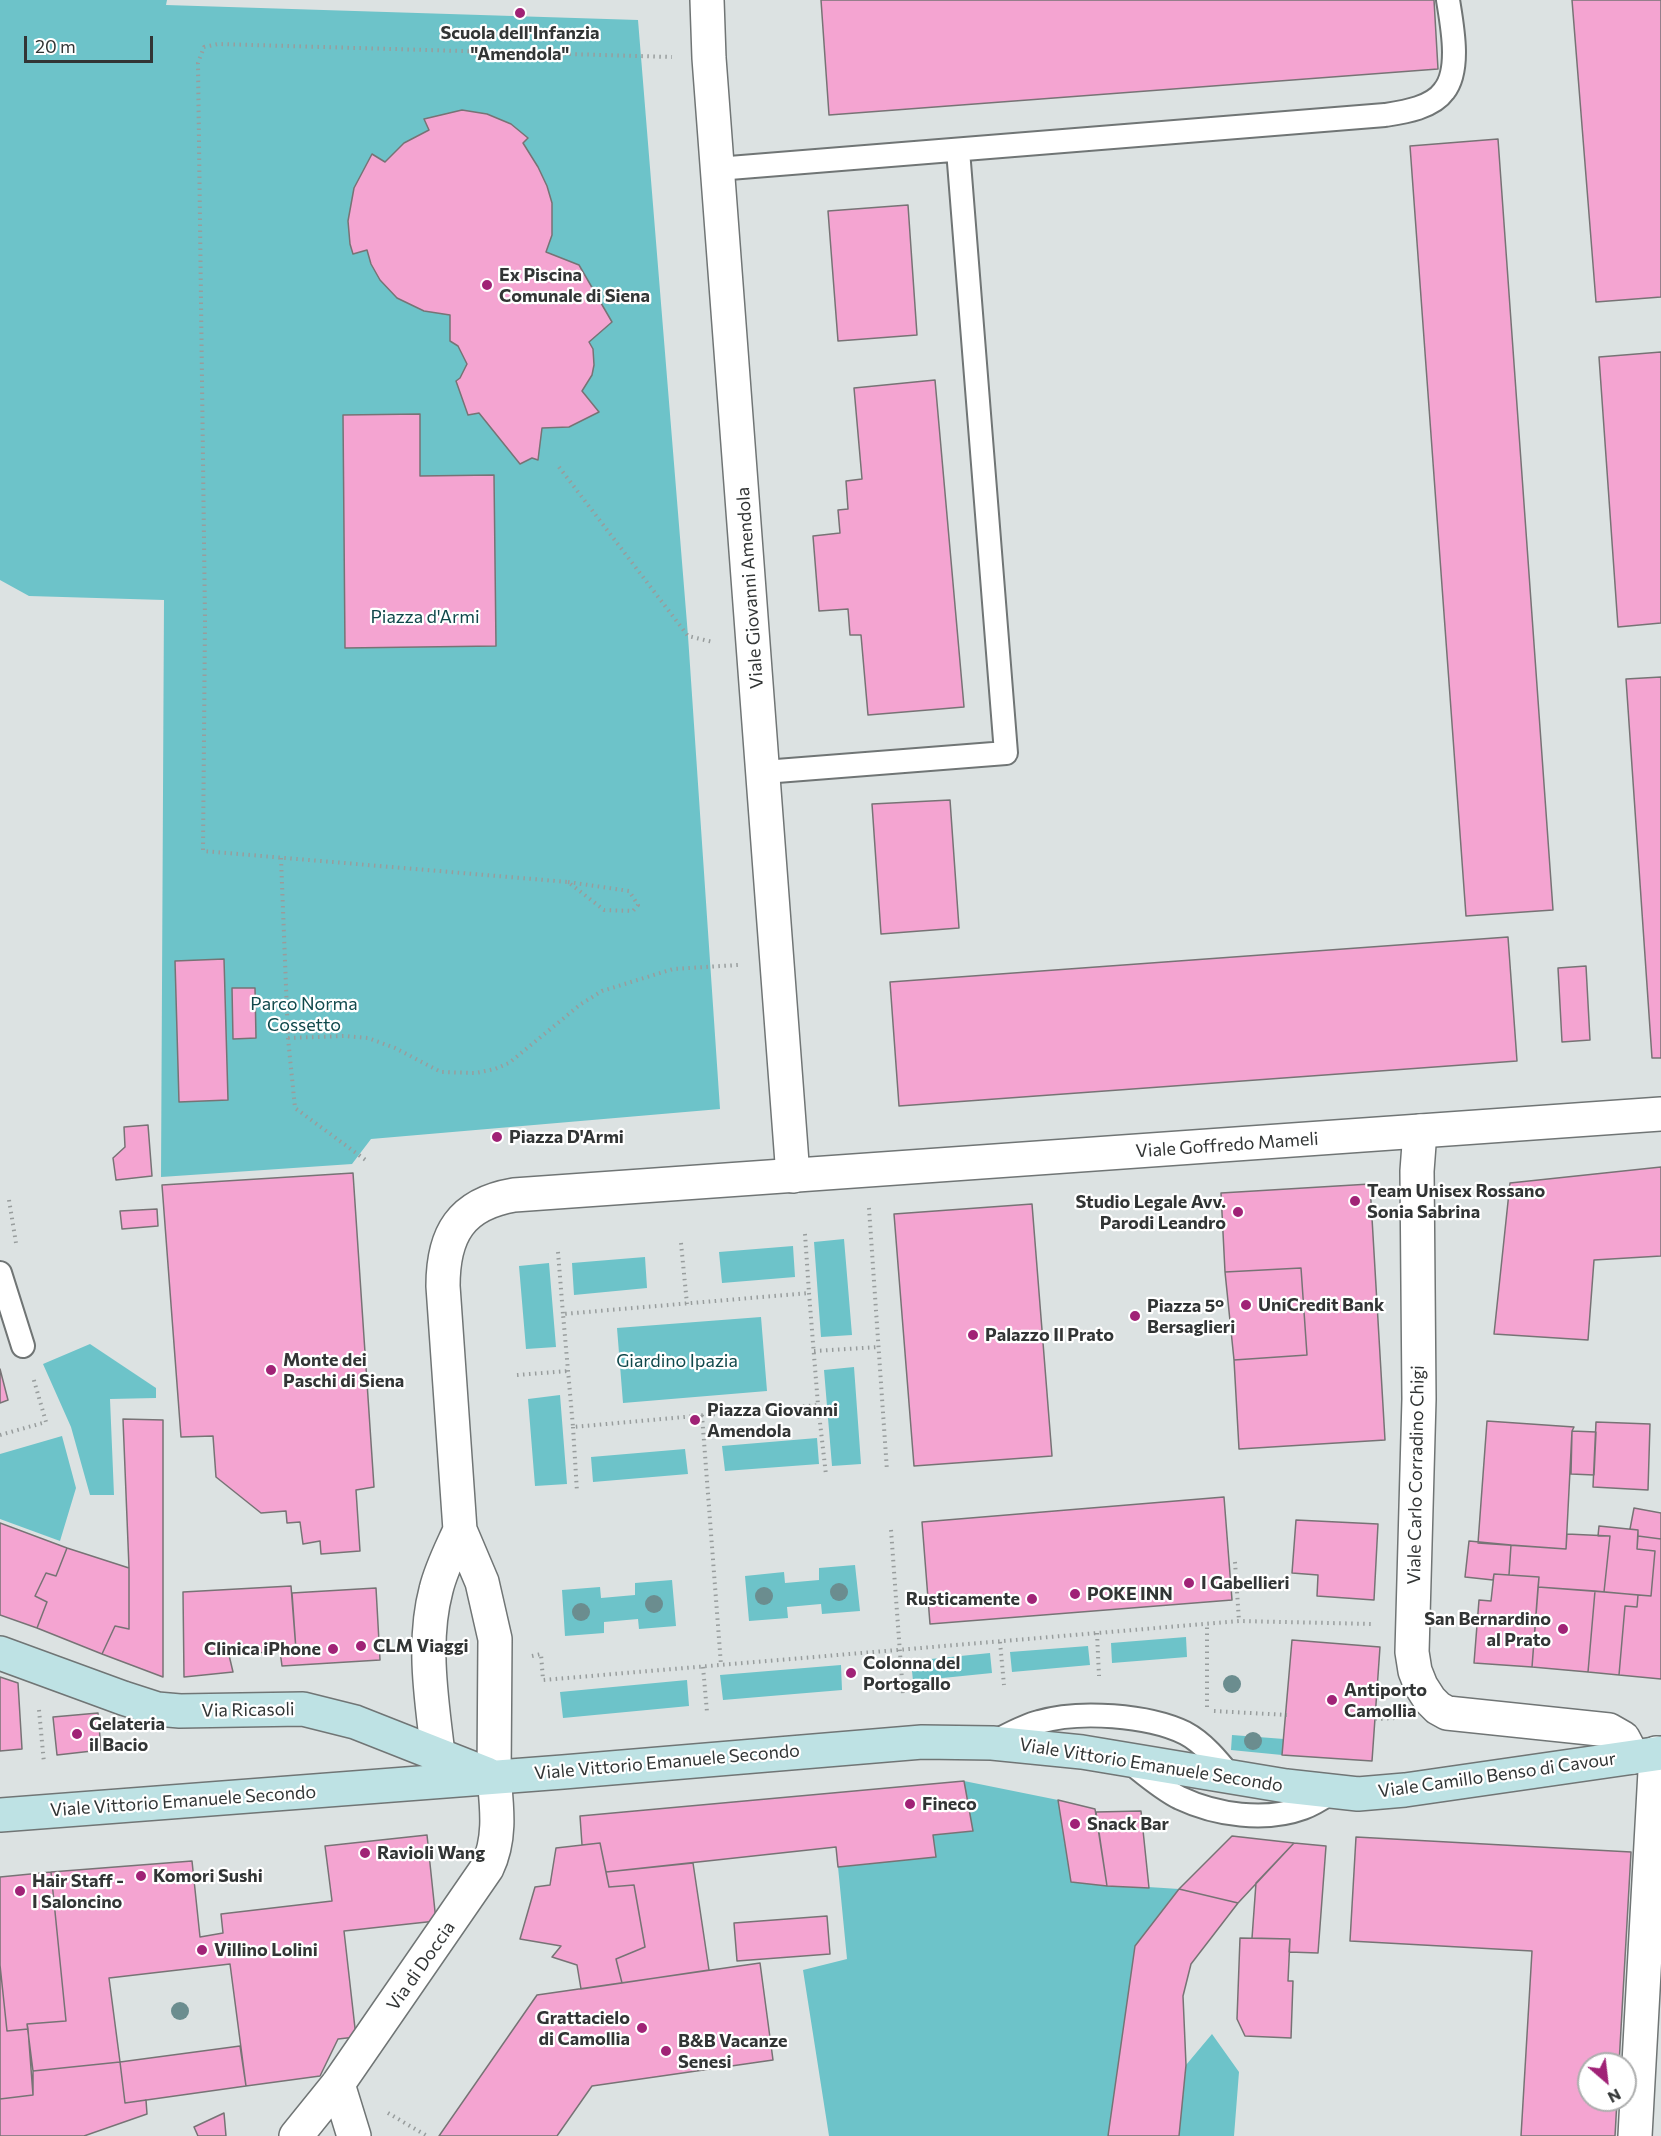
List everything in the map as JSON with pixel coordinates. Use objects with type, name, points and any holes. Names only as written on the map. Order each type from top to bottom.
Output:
[{"type":"main road","name":"Via Ricasoli","points":[[0,1653],[157,1709],[180,1712],[303,1709],[355,1722],[440,1767],[494,1777]]},
{"type":"main road","name":"Viale Vittorio Emanuele Secondo","points":[[494,1777],[880,1744],[947,1741],[992,1743],[1125,1758],[1232,1778],[1332,1792]]},
{"type":"main road","name":"Viale Camillo Benso di Cavour","points":[[1332,1792],[1383,1792],[1650,1754]]},
{"type":"main road","name":"Viale Vittorio Emanuele Secondo","points":[[0,1815],[440,1767]]},
{"type":"street","name":"Viale Giovanni Amendola","points":[[706,0],[793,1176]]},
{"type":"street","name":"Viale Goffredo Mameli","points":[[793,1176],[1661,1114]]},
{"type":"street","name":"Viale Carlo Corradino Chigi","points":[[1420,1131],[1417,1171],[1419,1447],[1412,1628],[1415,1671],[1430,1700],[1447,1713],[1609,1730],[1650,1754]]},
{"type":"street","points":[[440,1767],[428,1638],[436,1590],[460,1530],[443,1271],[447,1246],[465,1217],[491,1200],[514,1196],[793,1176]]},
{"type":"street","name":"Via di Doccia","points":[[296,2136],[338,2084],[488,1868],[493,1856],[498,1820],[494,1777],[495,1639],[482,1582],[460,1530]]},
{"type":"street","points":[[1635,2136],[1650,1754]]},
{"type":"street","points":[[338,2084],[354,2136]]},
{"type":"lane","points":[[717,169],[1385,116],[1406,112],[1435,100],[1445,91],[1449,82],[1453,70],[1454,50],[1448,0]]},
{"type":"lane","points":[[764,772],[1006,753],[958,150]]},
{"type":"lane","points":[[0,1274],[23,1346]]},
{"type":"lane","points":[[992,1743],[1024,1727],[1057,1718],[1115,1717],[1143,1721],[1165,1725],[1187,1734],[1204,1746],[1232,1778]]},
{"type":"lane","points":[[1125,1758],[1163,1789],[1180,1798],[1223,1812],[1252,1815],[1280,1814],[1303,1808],[1332,1792]]},
{"type":"path","points":[[568,882],[604,910],[633,911],[638,905],[629,891],[568,882],[203,851],[205,620],[198,63],[204,47],[218,44],[709,58]]},
{"type":"path","points":[[559,467],[688,636],[755,653]]},
{"type":"path","points":[[281,858],[288,1038],[295,1108],[367,1161]]},
{"type":"path","points":[[288,1038],[345,1036],[368,1038],[395,1048],[441,1072],[476,1073],[509,1063],[581,1004],[602,992],[673,969],[777,962]]},
{"type":"path","points":[[869,1206],[887,1471]]},
{"type":"path","points":[[805,1233],[818,1405],[826,1475]]},
{"type":"path","points":[[681,1243],[687,1304]]},
{"type":"path","points":[[558,1252],[577,1492]]},
{"type":"path","points":[[563,1314],[809,1293]]},
{"type":"path","points":[[814,1351],[879,1347]]},
{"type":"path","points":[[517,1375],[568,1371]]},
{"type":"path","points":[[573,1427],[818,1405]]},
{"type":"path","points":[[702,1415],[721,1665]]},
{"type":"path","points":[[891,1530],[903,1694]]},
{"type":"path","points":[[1235,1562],[1239,1621]]},
{"type":"path","points":[[525,1656],[541,1654],[543,1680],[1239,1621],[1377,1624]]},
{"type":"path","points":[[1208,1624],[1207,1710],[1287,1715]]},
{"type":"path","points":[[1097,1633],[1099,1676]]},
{"type":"path","points":[[1000,1642],[1004,1685]]},
{"type":"path","points":[[703,1667],[707,1712]]},
{"type":"path","points":[[38,1703],[44,1763]]},
{"type":"path","points":[[382,2109],[427,2136]]},
{"type":"green space","name":"Piazza d'Armi","points":[[0,0],[167,0],[166,5],[638,20],[688,636],[720,1109],[371,1139],[352,1164],[161,1177],[164,600],[29,596],[0,580]]},
{"type":"green space","points":[[844,1239],[852,1335],[821,1337],[814,1242]]},
{"type":"green space","points":[[793,1246],[795,1277],[722,1283],[719,1252]]},
{"type":"green space","points":[[645,1257],[647,1288],[574,1295],[572,1263]]},
{"type":"green space","points":[[549,1263],[556,1347],[526,1349],[519,1266]]},
{"type":"green space","name":"Giardino Ipazia","points":[[761,1317],[767,1391],[623,1403],[617,1328]]},
{"type":"green space","points":[[90,1344],[156,1388],[156,1398],[110,1399],[114,1495],[90,1495],[71,1427],[43,1364]]},
{"type":"green space","points":[[854,1367],[861,1464],[832,1466],[824,1370]]},
{"type":"green space","points":[[560,1395],[567,1484],[535,1486],[528,1399]]},
{"type":"green space","points":[[62,1436],[76,1488],[60,1541],[0,1519],[0,1454]]},
{"type":"green space","points":[[817,1438],[819,1464],[725,1471],[722,1446]]},
{"type":"green space","points":[[685,1449],[688,1474],[593,1482],[591,1457]]},
{"type":"green space","points":[[855,1565],[860,1611],[822,1614],[821,1604],[787,1607],[788,1618],[749,1621],[745,1576],[784,1572],[785,1583],[819,1580],[819,1568]]},
{"type":"green space","points":[[672,1580],[676,1626],[639,1629],[638,1619],[604,1622],[604,1633],[565,1636],[562,1590],[600,1587],[601,1598],[635,1595],[635,1583]]},
{"type":"green space","points":[[1186,1637],[1187,1657],[1112,1663],[1111,1643]]},
{"type":"green space","points":[[1088,1646],[1090,1665],[1012,1672],[1010,1652]]},
{"type":"green space","points":[[990,1653],[992,1673],[913,1681],[911,1661]]},
{"type":"green space","points":[[841,1665],[842,1690],[723,1700],[720,1675]]},
{"type":"green space","points":[[687,1680],[689,1706],[563,1718],[560,1692]]},
{"type":"green space","points":[[1232,1735],[1284,1739],[1282,1755],[1231,1750]]},
{"type":"green space","points":[[964,1781],[1058,1800],[1071,1882],[1179,1889],[1108,2136],[829,2136],[803,1970],[847,1959],[838,1867],[935,1857],[933,1835],[973,1831]]},
{"type":"green space","points":[[1212,2034],[1239,2072],[1234,2136],[1179,2136],[1186,2065]]},
{"type":"building","points":[[821,0],[1434,0],[1438,69],[829,115]]},
{"type":"building","points":[[1572,0],[1661,0],[1661,297],[1596,302]]},
{"type":"building","name":"Ex Piscina Comunale di Siena","points":[[462,110],[487,114],[511,124],[528,138],[523,143],[538,167],[552,203],[552,235],[546,252],[579,265],[612,322],[589,342],[593,349],[594,365],[592,375],[582,391],[599,412],[569,427],[542,428],[538,460],[532,458],[520,464],[479,413],[468,415],[456,381],[467,364],[458,346],[450,341],[450,315],[424,311],[397,298],[380,280],[371,264],[367,250],[353,254],[350,244],[348,221],[354,188],[372,154],[385,162],[404,143],[429,130],[424,119]]},
{"type":"building","points":[[1498,139],[1553,910],[1466,916],[1410,146]]},
{"type":"building","points":[[908,205],[917,335],[838,341],[828,211]]},
{"type":"building","points":[[1661,352],[1661,623],[1618,627],[1599,357]]},
{"type":"building","points":[[935,380],[964,707],[868,715],[861,635],[850,635],[848,609],[819,611],[813,536],[840,533],[838,510],[848,509],[846,481],[862,479],[854,388]]},
{"type":"building","points":[[420,414],[420,476],[494,475],[496,646],[345,648],[343,415]]},
{"type":"building","points":[[1661,677],[1661,1058],[1652,1058],[1626,679]]},
{"type":"building","points":[[950,800],[959,928],[881,934],[872,804]]},
{"type":"building","points":[[1508,937],[1517,1061],[899,1106],[890,982]]},
{"type":"building","points":[[224,959],[228,1100],[179,1102],[175,961]]},
{"type":"building","points":[[1586,966],[1590,1040],[1562,1042],[1558,968]]},
{"type":"building","points":[[232,988],[255,988],[256,1038],[233,1039]]},
{"type":"building","points":[[148,1125],[152,1176],[116,1180],[113,1158],[125,1147],[124,1127]]},
{"type":"building","points":[[1661,1167],[1661,1256],[1594,1260],[1588,1340],[1494,1334],[1510,1183]]},
{"type":"building","name":"Monte dei Paschi di Siena","points":[[353,1173],[374,1487],[356,1490],[360,1551],[321,1554],[320,1541],[303,1544],[300,1522],[287,1523],[286,1511],[261,1513],[216,1477],[213,1436],[181,1437],[162,1185]]},
{"type":"building","points":[[1370,1184],[1385,1440],[1239,1449],[1234,1360],[1307,1355],[1301,1268],[1225,1272],[1221,1193]]},
{"type":"building","name":"Palazzo Il Prato","points":[[1032,1204],[1052,1456],[914,1466],[894,1214]]},
{"type":"building","points":[[157,1209],[158,1226],[122,1229],[120,1211]]},
{"type":"building","points":[[1301,1268],[1307,1355],[1234,1360],[1225,1272]]},
{"type":"building","points":[[0,1369],[8,1400],[0,1403]]},
{"type":"building","points":[[123,1419],[163,1420],[163,1677],[102,1654],[115,1626],[129,1629]]},
{"type":"building","points":[[1487,1421],[1574,1427],[1566,1549],[1478,1543]]},
{"type":"building","points":[[1596,1422],[1650,1424],[1648,1490],[1593,1487]]},
{"type":"building","points":[[1572,1431],[1596,1432],[1594,1475],[1571,1474]]},
{"type":"building","points":[[1224,1497],[1232,1600],[930,1624],[922,1522]]},
{"type":"building","points":[[1634,1508],[1661,1513],[1661,1539],[1638,1536],[1638,1530],[1630,1529]]},
{"type":"building","points":[[1296,1520],[1378,1524],[1374,1600],[1317,1596],[1318,1575],[1292,1573]]},
{"type":"building","points":[[0,1523],[67,1548],[56,1576],[46,1573],[35,1596],[47,1602],[37,1628],[0,1615]]},
{"type":"building","points":[[1599,1526],[1638,1530],[1637,1549],[1655,1551],[1651,1596],[1604,1592],[1610,1536],[1598,1536]]},
{"type":"building","points":[[1567,1534],[1610,1536],[1604,1592],[1538,1587],[1539,1577],[1509,1575],[1511,1545],[1566,1549]]},
{"type":"building","points":[[1638,1536],[1661,1539],[1661,1679],[1619,1675],[1625,1606],[1637,1607],[1638,1595],[1651,1596],[1655,1551],[1637,1549]]},
{"type":"building","points":[[1469,1541],[1511,1545],[1509,1575],[1494,1574],[1493,1580],[1465,1577]]},
{"type":"building","points":[[67,1548],[129,1568],[129,1629],[115,1626],[102,1654],[37,1628],[47,1602],[35,1596],[46,1573],[56,1576]]},
{"type":"building","points":[[1494,1574],[1539,1577],[1532,1667],[1474,1663],[1479,1600],[1491,1601]]},
{"type":"building","points":[[291,1586],[296,1650],[229,1655],[233,1672],[184,1677],[183,1592]]},
{"type":"building","name":"San Bernardino al Prato","points":[[1538,1587],[1595,1591],[1588,1672],[1532,1667]]},
{"type":"building","points":[[376,1588],[380,1660],[282,1666],[280,1651],[296,1650],[292,1593]]},
{"type":"building","points":[[1595,1591],[1638,1595],[1637,1607],[1625,1606],[1619,1675],[1588,1672]]},
{"type":"building","name":"Antiporto Camollia","points":[[1292,1640],[1380,1647],[1372,1761],[1282,1755]]},
{"type":"building","points":[[0,1677],[18,1683],[22,1749],[0,1751]]},
{"type":"building","name":"Gelateria il Bacio","points":[[98,1713],[101,1750],[57,1755],[53,1717]]},
{"type":"building","points":[[964,1781],[973,1831],[933,1835],[936,1857],[838,1867],[836,1847],[606,1872],[600,1843],[582,1845],[580,1816]]},
{"type":"building","points":[[1058,1800],[1095,1809],[1107,1886],[1071,1882]]},
{"type":"building","points":[[1141,1811],[1149,1888],[1107,1886],[1096,1812]]},
{"type":"building","name":"Villino Lolini","points":[[427,1835],[436,1921],[344,1931],[356,2037],[338,2039],[320,2076],[246,2086],[230,1964],[109,1978],[120,2062],[33,2071],[27,2024],[66,2021],[51,1872],[192,1861],[200,1937],[223,1933],[221,1914],[332,1901],[325,1846]]},
{"type":"building","points":[[1232,1836],[1294,1843],[1238,1903],[1179,1889]]},
{"type":"building","points":[[1356,1837],[1631,1852],[1620,2052],[1577,2052],[1577,2112],[1616,2112],[1615,2136],[1521,2136],[1532,1951],[1350,1941]]},
{"type":"building","points":[[600,1843],[609,1887],[634,1885],[645,1947],[616,1959],[622,1983],[581,1989],[577,1965],[552,1957],[561,1946],[520,1939],[535,1887],[550,1885],[556,1848]]},
{"type":"building","points":[[1294,1843],[1326,1846],[1318,1953],[1289,1952],[1290,1939],[1252,1938],[1256,1883]]},
{"type":"building","points":[[693,1863],[709,1970],[622,1983],[616,1959],[645,1947],[634,1885],[609,1887],[606,1872]]},
{"type":"building","points":[[51,1872],[66,2021],[27,2024],[28,2029],[7,2031],[0,1965],[0,1877]]},
{"type":"building","points":[[1179,1889],[1238,1903],[1191,1964],[1183,1996],[1186,2065],[1179,2136],[1108,2136],[1135,1946]]},
{"type":"building","points":[[827,1916],[830,1954],[737,1961],[734,1923]]},
{"type":"building","points":[[1240,1938],[1290,1939],[1288,1981],[1293,1981],[1291,2038],[1245,2036],[1237,2019]]},
{"type":"building","name":"Grattacielo di Camollia","points":[[760,1963],[773,2060],[592,2086],[557,2136],[439,2136],[537,1995]]},
{"type":"building","points":[[0,1965],[7,2031],[28,2029],[33,2095],[0,2099]]},
{"type":"building","points":[[240,2046],[246,2086],[125,2103],[120,2062]]},
{"type":"building","points":[[120,2062],[125,2103],[146,2100],[147,2114],[84,2136],[0,2136],[0,2099],[33,2095],[33,2071]]},
{"type":"building","points":[[224,2113],[226,2136],[198,2136],[194,2127]]},
{"type":"place","name":"Scuola dell'Infanzia \"Amendola\"","points":[[520,13]]},
{"type":"place","name":"Ex Piscina Comunale di Siena","points":[[487,285]]},
{"type":"place","name":"Piazza D'Armi","points":[[497,1137]]},
{"type":"place","name":"Team Unisex Rossano Sonia Sabrina","points":[[1355,1201]]},
{"type":"place","name":"Studio Legale Avv. Parodi Leandro","points":[[1238,1212]]},
{"type":"place","name":"UniCredit Bank","points":[[1246,1305]]},
{"type":"place","name":"Piazza 5° Bersaglieri","points":[[1135,1316]]},
{"type":"place","name":"Palazzo Il Prato","points":[[973,1335]]},
{"type":"place","name":"Monte dei Paschi di Siena","points":[[271,1370]]},
{"type":"place","name":"Piazza Giovanni Amendola","points":[[695,1420]]},
{"type":"place","name":"I Gabellieri","points":[[1189,1583]]},
{"type":"place","name":"POKE INN","points":[[1075,1594]]},
{"type":"place","name":"Rusticamente","points":[[1032,1599]]},
{"type":"place","name":"San Bernardino al Prato","points":[[1563,1629]]},
{"type":"place","name":"CLM Viaggi","points":[[361,1646]]},
{"type":"place","name":"Clinica iPhone","points":[[333,1649]]},
{"type":"place","name":"Colonna del Portogallo","points":[[851,1673]]},
{"type":"place","name":"Antiporto Camollia","points":[[1332,1700]]},
{"type":"place","name":"Gelateria il Bacio","points":[[77,1734]]},
{"type":"place","name":"Fineco","points":[[910,1804]]},
{"type":"place","name":"Snack Bar","points":[[1075,1824]]},
{"type":"place","name":"Ravioli Wang","points":[[365,1853]]},
{"type":"place","name":"Komori Sushi","points":[[141,1876]]},
{"type":"place","name":"Hair Staff - I Saloncino","points":[[20,1891]]},
{"type":"place","name":"Villino Lolini","points":[[202,1950]]},
{"type":"place","name":"Grattacielo di Camollia","points":[[642,2028]]},
{"type":"place","name":"B&B Vacanze Senesi","points":[[666,2051]]},
{"type":"park label","name":"Parco Norma Cossetto","points":[[304,1014]]}]
